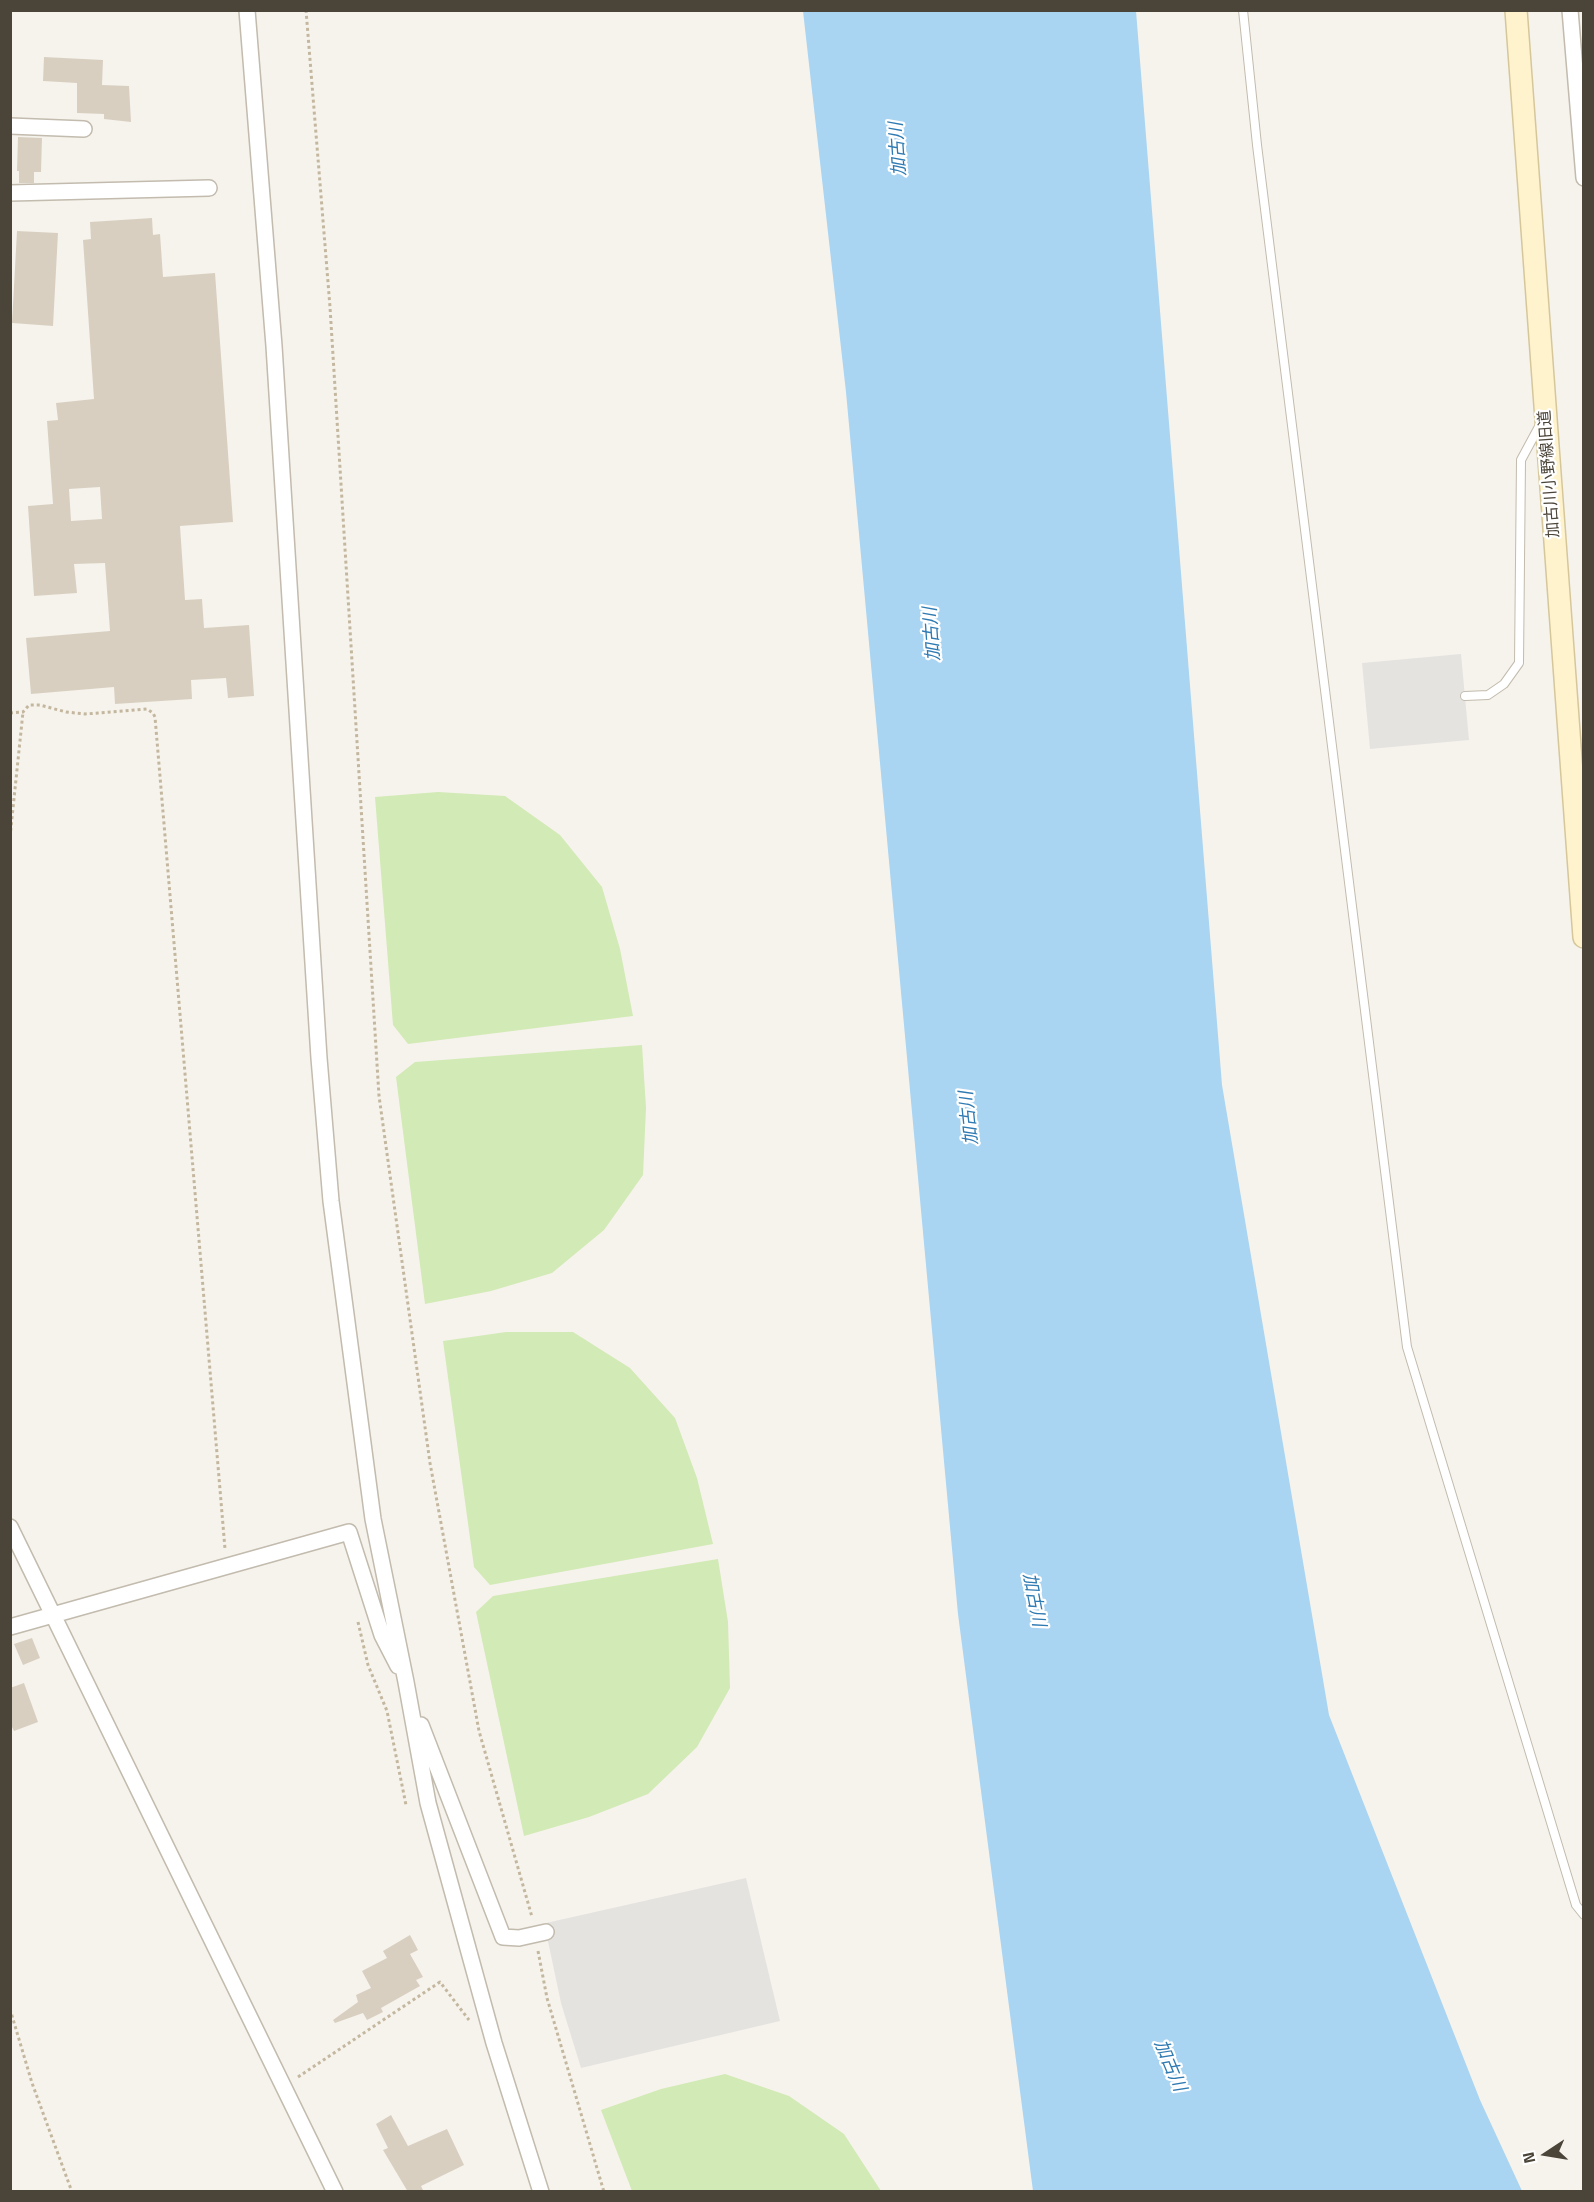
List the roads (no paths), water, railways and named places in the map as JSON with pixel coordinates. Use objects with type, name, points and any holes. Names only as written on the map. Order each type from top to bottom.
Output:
[{"type":"street","points":[[247,10],[274,346],[319,1058],[331,1201],[373,1519],[428,1803],[494,2043],[541,2192]]},
{"type":"street","name":"加古川小野線旧道","points":[[1516,10],[1584,937]]},
{"type":"street","points":[[1570,10],[1584,177]]},
{"type":"street","points":[[10,126],[84,129]]},
{"type":"street","points":[[10,193],[209,188]]},
{"type":"street","points":[[10,1527],[335,2192]]},
{"type":"street","points":[[10,1627],[349,1532],[382,1635],[406,1682],[502,1937],[519,1938],[540,1934]]},
{"type":"lane","points":[[1243,10],[1257,145],[1407,1347],[1576,1905],[1584,1915]]},
{"type":"lane","points":[[1465,696],[1488,694],[1504,684],[1519,663],[1521,460],[1546,413]]},
{"type":"water","name":"加古川","points":[[803,11],[1136,11],[1222,1085],[1329,1715],[1480,2100],[1522,2191],[1033,2191],[958,1614],[846,392]]}]
